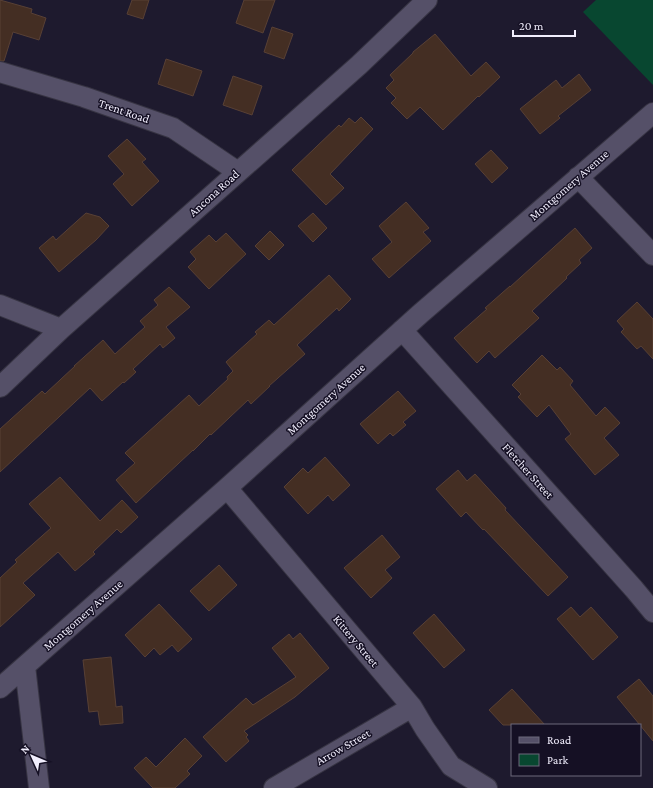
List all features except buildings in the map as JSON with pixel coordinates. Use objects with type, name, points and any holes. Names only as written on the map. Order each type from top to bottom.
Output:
[{"type":"street","name":"Ancona Road","points":[[0,387],[61,329],[359,65],[427,0]]},
{"type":"street","name":"Trent Road","points":[[0,72],[84,97],[173,128],[238,172]]},
{"type":"street","name":"Montgomery Avenue","points":[[0,688],[227,488],[402,330],[653,113]]},
{"type":"street","points":[[578,177],[653,255]]},
{"type":"street","points":[[0,305],[61,329]]},
{"type":"street","name":"Fletcher Street","points":[[402,330],[629,583],[653,612]]},
{"type":"street","name":"Kittery Street","points":[[227,488],[412,707],[425,729],[451,766],[487,788]]},
{"type":"street","points":[[25,666],[39,788]]},
{"type":"street","name":"Arrow Street","points":[[274,788],[412,707]]},
{"type":"green space","points":[[596,0],[653,0],[653,85],[583,12]]}]
